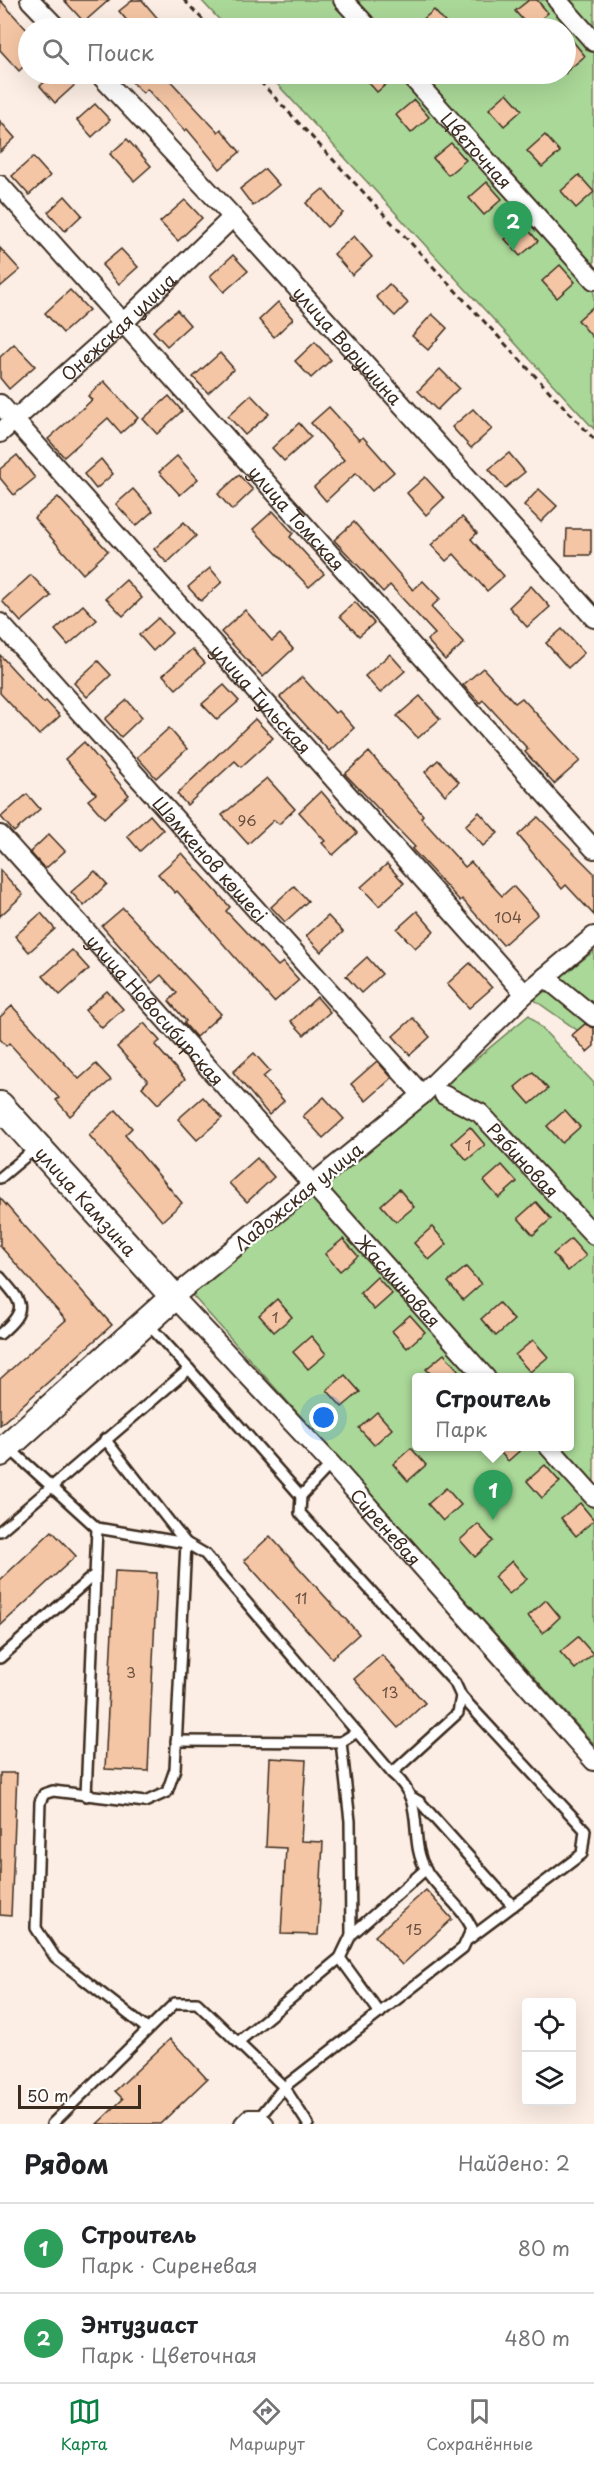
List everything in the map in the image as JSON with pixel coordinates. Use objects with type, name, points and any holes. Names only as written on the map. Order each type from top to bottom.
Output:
[{"type":"main road","name":"улица Камзина","points":[[0,1105],[174,1297]]},
{"type":"main road","name":"Ладожская улица","points":[[4,1450],[174,1297]]},
{"type":"street","points":[[30,0],[47,18]]},
{"type":"street","points":[[343,0],[360,18]]},
{"type":"street","points":[[557,0],[573,18]]},
{"type":"street","points":[[576,22],[594,42]]},
{"type":"street","name":"улица Ворушина","points":[[108,84],[233,217],[594,618]]},
{"type":"street","name":"Цветочная","points":[[418,84],[594,280]]},
{"type":"street","name":"улица Томская","points":[[0,185],[594,849]]},
{"type":"street","name":"Онежская улица","points":[[0,433],[123,323],[233,217]]},
{"type":"street","name":"улица Тульская","points":[[0,404],[525,994]]},
{"type":"street","name":"Шәмкенов көшесі","points":[[0,623],[422,1095]]},
{"type":"street","name":"улица Новосибирская","points":[[0,835],[311,1185]]},
{"type":"street","name":"Ладожская улица","points":[[174,1297],[422,1095],[525,994],[594,936]]},
{"type":"street","points":[[545,977],[594,1017]]},
{"type":"street","name":"Рябиновая","points":[[444,1095],[480,1113],[594,1235]]},
{"type":"street","name":"Жасминовая","points":[[311,1185],[482,1373]]},
{"type":"street","name":"Сиреневая","points":[[174,1297],[331,1464],[594,1761]]},
{"type":"street","points":[[553,1451],[594,1497]]},
{"type":"lane","points":[[0,1178],[37,1147]]},
{"type":"lane","points":[[0,1277],[19,1299],[21,1311],[16,1321],[0,1334]]},
{"type":"lane","points":[[147,1323],[301,1496]]},
{"type":"lane","points":[[0,1531],[189,1369]]},
{"type":"lane","points":[[105,1439],[186,1543],[175,1769],[167,1792],[145,1802],[53,1791],[44,1794],[40,1802],[36,1928],[55,1957],[146,2028]]},
{"type":"lane","points":[[4,1450],[97,1528],[186,1543],[205,1554],[392,1773],[403,1782],[410,1796],[426,1869],[463,1910],[472,1928],[463,1948],[284,2087],[255,2122]]},
{"type":"lane","points":[[331,1464],[301,1496],[299,1504],[303,1517],[455,1683],[461,1696],[585,1830],[582,1854],[466,1940]]},
{"type":"lane","points":[[86,1796],[97,1528]]},
{"type":"lane","points":[[0,1658],[95,1574]]},
{"type":"lane","points":[[392,1773],[458,1713],[461,1696]]},
{"type":"lane","points":[[176,1741],[341,1742],[357,1732]]},
{"type":"lane","points":[[341,1742],[350,1821],[351,1935]]},
{"type":"lane","points":[[410,1796],[420,1802],[513,1906]]},
{"type":"lane","points":[[237,2042],[340,1959],[351,1935],[426,1869]]},
{"type":"lane","points":[[340,1959],[380,2013]]},
{"type":"lane","points":[[52,2124],[146,2028],[175,2003],[197,2003],[284,2087],[308,2124]]},
{"type":"path","points":[[184,0],[201,18]]},
{"type":"path","points":[[262,84],[594,440]]},
{"type":"green space","points":[[201,0],[594,0],[594,429],[277,84],[576,84],[576,18],[218,18]]},
{"type":"green space","points":[[594,951],[594,1042],[533,999]]},
{"type":"green space","points":[[529,1015],[594,1083],[594,1744],[192,1295]]},
{"type":"building","points":[[0,0],[18,20],[18,70],[0,50]]},
{"type":"building","points":[[64,0],[109,0],[89,18],[80,18]]},
{"type":"building","points":[[133,0],[142,0],[157,18],[125,18],[119,11]]},
{"type":"building","points":[[529,0],[537,0],[548,13],[542,18],[521,18],[515,11]]},
{"type":"building","points":[[434,10],[441,18],[425,18]]},
{"type":"building","points":[[576,45],[585,56],[576,64]]},
{"type":"building","points":[[42,84],[76,84],[55,103],[40,86]]},
{"type":"building","points":[[134,84],[173,84],[218,132],[221,129],[240,152],[220,169],[187,129],[185,131],[147,89],[143,93]]},
{"type":"building","points":[[370,84],[386,84],[377,92]]},
{"type":"building","points":[[507,93],[522,110],[504,126],[489,109]]},
{"type":"building","points":[[414,100],[429,117],[411,133],[396,115]]},
{"type":"building","points":[[95,104],[110,120],[92,137],[77,120]]},
{"type":"building","points":[[0,121],[15,138],[0,152]]},
{"type":"building","points":[[545,135],[560,152],[542,167],[527,151]]},
{"type":"building","points":[[127,139],[151,166],[134,181],[110,154]]},
{"type":"building","points":[[451,143],[466,160],[448,175],[433,158]]},
{"type":"building","points":[[33,157],[50,176],[29,195],[12,176]]},
{"type":"building","points":[[265,169],[279,185],[253,206],[240,189]]},
{"type":"building","points":[[579,175],[594,192],[576,208],[561,191]]},
{"type":"building","points":[[487,182],[502,199],[484,215],[469,198]]},
{"type":"building","points":[[323,189],[343,213],[327,227],[306,203]]},
{"type":"building","points":[[65,196],[82,215],[65,231],[48,212]]},
{"type":"building","points":[[185,200],[202,218],[178,241],[160,222]]},
{"type":"building","points":[[523,224],[538,241],[520,256],[505,239]]},
{"type":"building","points":[[354,236],[372,257],[352,275],[334,254]]},
{"type":"building","points":[[0,248],[20,270],[0,287]]},
{"type":"building","points":[[121,249],[138,267],[119,284],[102,265]]},
{"type":"building","points":[[233,255],[248,271],[224,292],[210,276]]},
{"type":"building","points":[[560,265],[575,282],[557,298],[542,281]]},
{"type":"building","points":[[389,284],[408,303],[395,316],[376,297]]},
{"type":"building","points":[[70,290],[89,310],[63,333],[45,313]]},
{"type":"building","points":[[278,302],[293,319],[274,337],[259,320]]},
{"type":"building","points":[[594,306],[594,339],[578,320]]},
{"type":"building","points":[[177,310],[190,325],[167,346],[153,331]]},
{"type":"building","points":[[432,314],[447,328],[428,350],[412,336]]},
{"type":"building","points":[[315,342],[331,360],[311,378],[295,361]]},
{"type":"building","points":[[14,344],[35,366],[9,389],[0,378],[0,357]]},
{"type":"building","points":[[220,353],[234,369],[208,393],[193,377]]},
{"type":"building","points":[[440,369],[459,388],[437,410],[418,391]]},
{"type":"building","points":[[104,381],[138,418],[121,433],[108,418],[64,457],[48,439],[92,400],[88,396]]},
{"type":"building","points":[[251,395],[269,414],[245,435],[228,416]]},
{"type":"building","points":[[169,396],[182,411],[157,434],[143,419]]},
{"type":"building","points":[[329,407],[359,440],[363,437],[394,472],[372,491],[356,473],[326,501],[314,487],[344,460],[311,423]]},
{"type":"building","points":[[473,409],[492,429],[471,448],[452,427]]},
{"type":"building","points":[[299,423],[311,437],[284,461],[272,448]]},
{"type":"building","points":[[509,453],[525,472],[505,488],[489,469]]},
{"type":"building","points":[[17,455],[35,478],[14,495],[0,478],[0,469]]},
{"type":"building","points":[[177,456],[198,479],[180,495],[159,472]]},
{"type":"building","points":[[101,459],[113,474],[96,489],[84,474]]},
{"type":"building","points":[[239,475],[253,490],[232,510],[218,494]]},
{"type":"building","points":[[425,477],[444,498],[426,515],[407,493]]},
{"type":"building","points":[[133,489],[153,511],[136,526],[116,504]]},
{"type":"building","points":[[539,489],[557,506],[541,522],[524,505]]},
{"type":"building","points":[[58,497],[108,551],[83,574],[34,518]]},
{"type":"building","points":[[273,511],[293,533],[290,537],[324,574],[309,587],[253,529]]},
{"type":"building","points":[[462,517],[477,533],[471,539],[504,576],[487,591],[454,554],[446,561],[431,545]]},
{"type":"building","points":[[184,522],[196,536],[167,563],[154,549]]},
{"type":"building","points":[[354,522],[413,590],[423,581],[440,599],[431,607],[464,643],[445,660],[427,640],[435,634],[390,585],[383,592],[334,540]]},
{"type":"building","points":[[567,529],[591,529],[591,555],[566,555]]},
{"type":"building","points":[[210,568],[222,582],[201,601],[188,587]]},
{"type":"building","points":[[31,575],[51,596],[21,622],[2,601]]},
{"type":"building","points":[[126,580],[142,598],[123,616],[106,598]]},
{"type":"building","points":[[531,586],[550,607],[527,627],[509,607]]},
{"type":"building","points":[[355,602],[374,623],[359,636],[340,616]]},
{"type":"building","points":[[83,605],[97,620],[68,645],[55,630]]},
{"type":"building","points":[[245,610],[272,641],[280,634],[293,649],[263,677],[221,632]]},
{"type":"building","points":[[158,618],[172,633],[153,651],[139,635]]},
{"type":"building","points":[[562,629],[584,653],[568,668],[546,643]]},
{"type":"building","points":[[192,649],[205,663],[176,689],[163,675]]},
{"type":"building","points":[[390,654],[405,671],[380,693],[365,676]]},
{"type":"building","points":[[0,655],[44,703],[46,701],[60,716],[39,735],[0,693]]},
{"type":"building","points":[[98,661],[111,675],[87,697],[74,683]]},
{"type":"building","points":[[483,668],[515,703],[522,698],[580,761],[554,784],[525,752],[528,749],[483,700],[480,703],[463,685]]},
{"type":"building","points":[[302,677],[335,713],[339,711],[354,728],[329,751],[280,697]]},
{"type":"building","points":[[224,685],[239,701],[217,720],[202,704]]},
{"type":"building","points":[[420,696],[440,719],[418,738],[397,716]]},
{"type":"building","points":[[127,700],[142,717],[121,737],[105,719]]},
{"type":"building","points":[[255,719],[273,738],[241,767],[235,761],[187,805],[177,794]]},
{"type":"building","points":[[169,728],[187,749],[156,778],[137,757]]},
{"type":"building","points":[[84,742],[129,795],[104,818],[88,800],[96,794],[65,759]]},
{"type":"building","points":[[369,752],[423,815],[421,818],[465,867],[471,862],[502,896],[513,886],[538,914],[503,945],[462,899],[460,901],[412,849],[415,847],[345,774]]},
{"type":"building","points":[[438,760],[459,782],[445,795],[425,772]]},
{"type":"building","points":[[267,778],[295,809],[279,824],[274,820],[248,844],[222,815]]},
{"type":"building","points":[[321,791],[357,833],[333,855],[322,843],[325,841],[299,812]]},
{"type":"building","points":[[27,794],[40,809],[14,832],[1,817]]},
{"type":"building","points":[[479,812],[498,833],[483,846],[465,826]]},
{"type":"building","points":[[150,815],[163,830],[140,851],[127,836]]},
{"type":"building","points":[[538,817],[594,873],[594,915],[566,885],[562,889],[518,835]]},
{"type":"building","points":[[49,834],[65,851],[45,869],[30,852]]},
{"type":"building","points":[[182,853],[230,907],[226,911],[278,966],[283,962],[299,980],[274,1002],[177,891],[175,893],[158,874]]},
{"type":"building","points":[[387,864],[404,883],[379,906],[361,887]]},
{"type":"building","points":[[0,870],[23,895],[0,916]]},
{"type":"building","points":[[95,871],[107,884],[84,906],[71,892]]},
{"type":"building","points":[[294,886],[308,901],[285,922],[271,907]]},
{"type":"building","points":[[123,908],[221,1014],[196,1037],[169,1001],[177,993],[161,975],[152,983],[102,926]]},
{"type":"building","points":[[417,911],[434,931],[415,948],[397,929]]},
{"type":"building","points":[[41,913],[55,929],[29,952],[15,936]]},
{"type":"building","points":[[328,916],[343,932],[321,952],[306,936]]},
{"type":"building","points":[[72,950],[89,969],[60,995],[43,976]]},
{"type":"building","points":[[367,957],[382,974],[361,993],[346,976]]},
{"type":"building","points":[[470,963],[492,988],[469,1008],[447,984]]},
{"type":"building","points":[[107,991],[123,1009],[102,1028],[85,1010]]},
{"type":"building","points":[[317,997],[330,1012],[304,1035],[291,1021]]},
{"type":"building","points":[[12,1006],[79,1079],[96,1064],[111,1080],[70,1116],[56,1100],[59,1098],[9,1043],[6,1046],[0,1039],[0,1017]]},
{"type":"building","points":[[413,1018],[430,1037],[410,1055],[393,1036]]},
{"type":"building","points":[[144,1023],[160,1041],[155,1045],[185,1079],[158,1104],[142,1087],[148,1081],[117,1047]]},
{"type":"building","points":[[585,1024],[594,1028],[594,1046],[587,1052],[572,1035]]},
{"type":"building","points":[[254,1053],[270,1071],[263,1077],[284,1101],[269,1115],[233,1072]]},
{"type":"building","points":[[377,1061],[392,1078],[366,1101],[351,1084]]},
{"type":"building","points":[[533,1072],[548,1089],[530,1104],[515,1087]]},
{"type":"building","points":[[203,1097],[222,1118],[197,1140],[178,1119]]},
{"type":"building","points":[[324,1097],[344,1119],[323,1138],[303,1116]]},
{"type":"building","points":[[116,1110],[132,1128],[125,1135],[182,1203],[162,1221],[89,1135]]},
{"type":"building","points":[[565,1110],[580,1127],[562,1143],[547,1126]]},
{"type":"building","points":[[470,1127],[485,1145],[467,1160],[452,1143]]},
{"type":"building","points":[[257,1158],[274,1177],[247,1202],[229,1183]]},
{"type":"building","points":[[502,1165],[517,1182],[499,1198],[484,1181]]},
{"type":"building","points":[[399,1189],[414,1207],[396,1222],[381,1205]]},
{"type":"building","points":[[0,1198],[112,1325],[0,1425],[0,1379],[66,1320],[0,1246]]},
{"type":"building","points":[[536,1202],[551,1219],[533,1235],[518,1218]]},
{"type":"building","points":[[432,1227],[447,1244],[429,1260],[414,1243]]},
{"type":"building","points":[[343,1239],[358,1256],[340,1271],[325,1254]]},
{"type":"building","points":[[571,1239],[586,1256],[568,1271],[553,1254]]},
{"type":"building","points":[[466,1267],[481,1284],[463,1300],[448,1282]]},
{"type":"building","points":[[377,1277],[392,1294],[374,1310],[360,1293]]},
{"type":"building","points":[[277,1299],[292,1317],[274,1332],[259,1315]]},
{"type":"building","points":[[499,1303],[514,1320],[496,1336],[481,1319]]},
{"type":"building","points":[[410,1315],[425,1332],[407,1348],[392,1331]]},
{"type":"building","points":[[311,1336],[326,1354],[308,1369],[293,1352]]},
{"type":"building","points":[[533,1340],[548,1357],[530,1372],[515,1355]]},
{"type":"building","points":[[444,1354],[459,1371],[457,1373],[430,1373],[426,1369]]},
{"type":"building","points":[[345,1375],[360,1392],[342,1407],[327,1390]]},
{"type":"building","points":[[377,1412],[392,1429],[374,1445],[359,1428]]},
{"type":"building","points":[[411,1448],[426,1465],[408,1481],[393,1464]]},
{"type":"building","points":[[499,1451],[519,1451],[508,1461]]},
{"type":"building","points":[[545,1465],[560,1482],[542,1498],[527,1481]]},
{"type":"building","points":[[446,1488],[461,1505],[443,1521],[428,1504]]},
{"type":"building","points":[[580,1503],[594,1520],[576,1536],[561,1518]]},
{"type":"building","points":[[478,1524],[493,1541],[475,1557],[460,1540]]},
{"type":"building","points":[[52,1531],[76,1556],[0,1626],[0,1580]]},
{"type":"building","points":[[270,1536],[359,1634],[332,1658],[244,1560]]},
{"type":"building","points":[[512,1561],[527,1579],[509,1594],[494,1577]]},
{"type":"building","points":[[115,1571],[157,1573],[148,1771],[105,1769]]},
{"type":"building","points":[[546,1600],[560,1617],[543,1633],[528,1616]]},
{"type":"building","points":[[578,1637],[593,1654],[575,1669],[560,1652]]},
{"type":"building","points":[[382,1655],[425,1703],[398,1728],[354,1679]]},
{"type":"building","points":[[270,1758],[306,1760],[301,1841],[323,1842],[318,1935],[281,1934],[286,1848],[266,1847]]},
{"type":"building","points":[[0,1773],[17,1773],[11,1916],[0,1915]]},
{"type":"building","points":[[426,1890],[452,1919],[402,1965],[375,1936]]},
{"type":"building","points":[[170,2039],[207,2079],[160,2124],[97,2124],[123,2099],[115,2091]]},
{"type":"place","name":"Энтузиаст","points":[[513,251]]},
{"type":"place","name":"Строитель","points":[[493,1520]]}]
